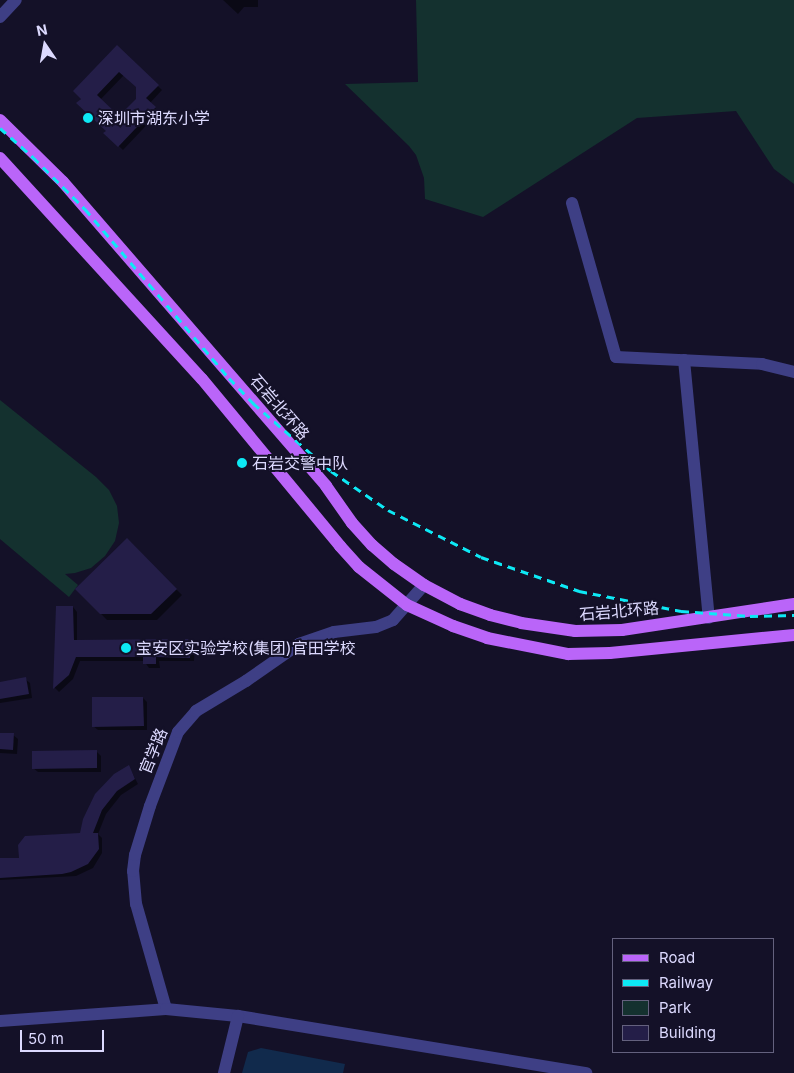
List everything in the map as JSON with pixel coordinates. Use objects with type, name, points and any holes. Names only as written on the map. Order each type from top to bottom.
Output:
[{"type":"main road","name":"石岩北环路","points":[[0,120],[63,182],[326,486],[352,523],[372,545],[394,564],[424,585],[460,604],[490,615],[549,628],[600,632],[709,618],[794,604]]},
{"type":"main road","points":[[0,158],[202,379],[359,567],[407,605],[453,626],[487,638],[568,654],[610,653],[794,635]]},
{"type":"street","points":[[0,17],[16,0]]},
{"type":"street","points":[[572,203],[616,357],[762,364],[794,372]]},
{"type":"street","points":[[684,360],[709,618]]},
{"type":"street","name":"官学路","points":[[166,1009],[136,904],[133,871],[135,855],[150,806],[178,732],[196,711],[246,681],[299,644],[334,632],[385,624],[393,620],[424,585]]},
{"type":"street","points":[[0,1020],[166,1009],[238,1016],[586,1073]]},
{"type":"street","points":[[224,1073],[238,1016]]},
{"type":"green space","points":[[416,0],[794,0],[794,184],[774,169],[736,111],[637,118],[483,217],[425,199],[424,178],[416,155],[345,84],[418,82]]},
{"type":"green space","points":[[0,400],[96,477],[109,490],[117,506],[119,523],[115,541],[105,556],[91,568],[65,574],[78,585],[69,597],[0,539]]},
{"type":"water","points":[[261,1048],[345,1064],[343,1073],[242,1073],[248,1052]]},
{"type":"building","points":[[117,45],[159,85],[146,98],[156,107],[118,147],[103,133],[106,131],[76,103],[81,99],[73,91]],"holes":[[[119,72],[136,87],[136,99],[119,116],[97,95]]]},
{"type":"building","points":[[127,538],[177,589],[151,614],[100,614],[75,589]]},
{"type":"building","points":[[56,606],[73,606],[74,640],[191,639],[190,658],[156,657],[156,664],[143,664],[143,657],[76,657],[69,675],[53,689]]},
{"type":"building","points":[[26,677],[29,694],[0,699],[0,682]]},
{"type":"building","points":[[92,697],[143,697],[144,726],[92,727]]},
{"type":"building","points":[[0,733],[14,733],[13,750],[0,749]]},
{"type":"building","points":[[97,750],[97,768],[32,769],[32,751]]},
{"type":"building","points":[[129,765],[135,779],[117,791],[102,810],[93,833],[98,833],[99,849],[88,864],[62,874],[0,878],[0,858],[19,858],[18,845],[25,836],[80,833],[83,819],[95,794],[114,774]]},
{"type":"railway","points":[[0,128],[33,157],[85,209],[229,378],[253,403],[331,471],[388,510],[481,557],[579,591],[681,611],[750,616],[794,615]]},
{"type":"place","name":"深圳市湖东小学","points":[[88,118]]},
{"type":"place","name":"石岩交警中队","points":[[242,463]]},
{"type":"place","name":"宝安区实验学校(集团)官田学校","points":[[126,648]]}]
